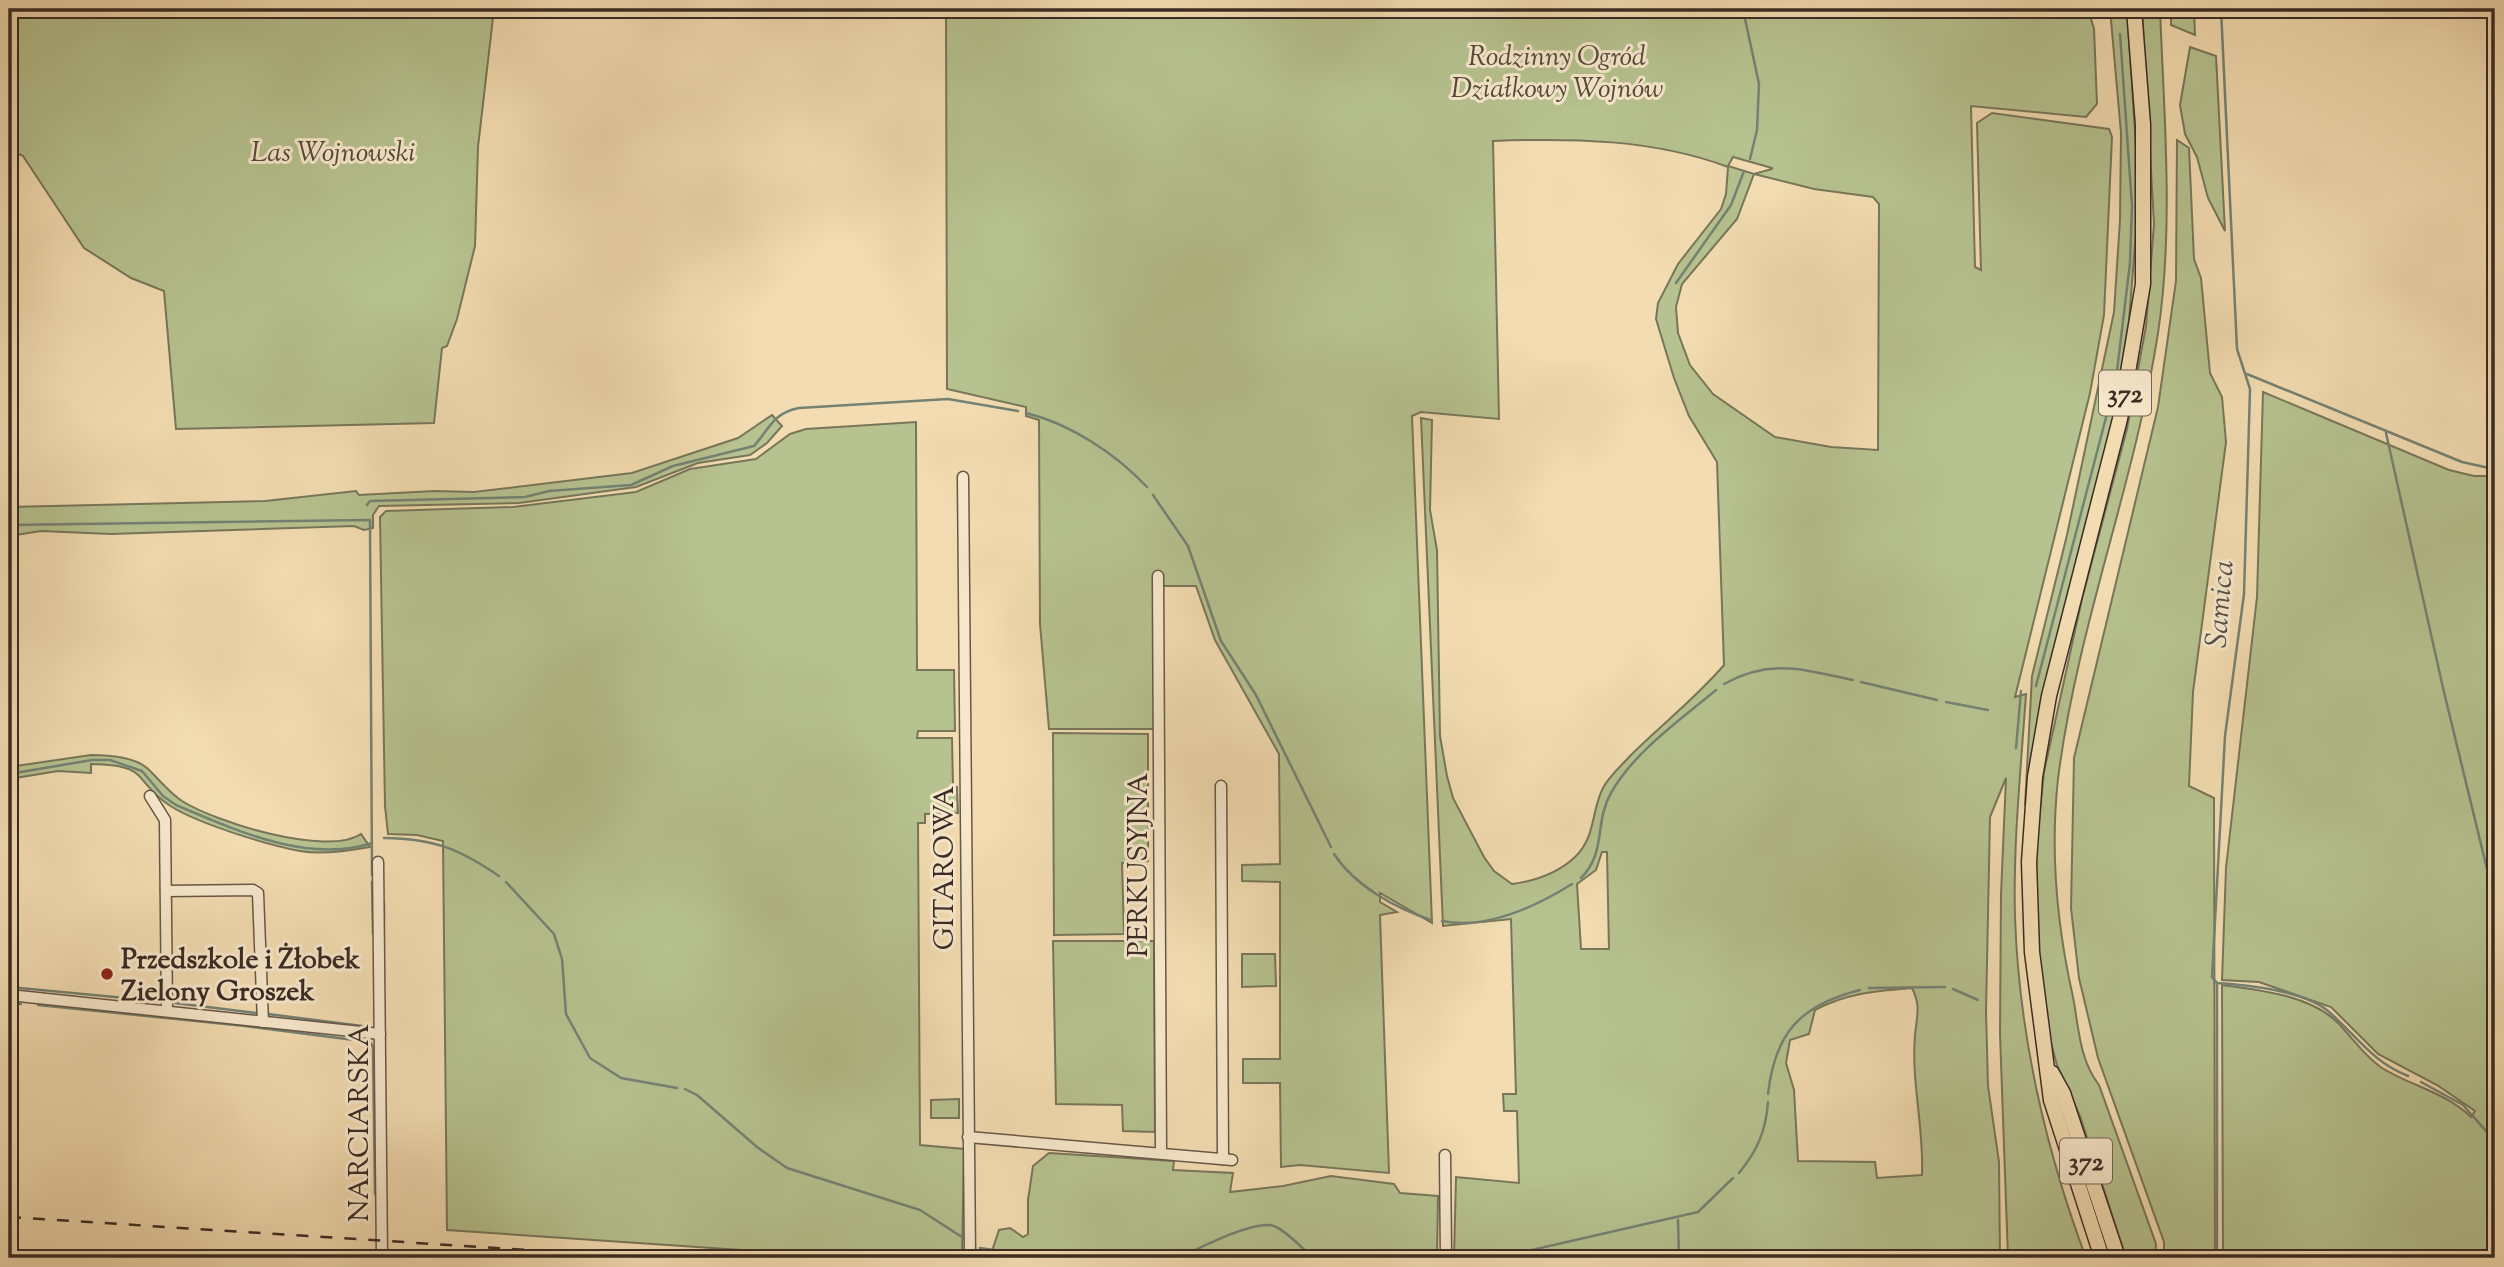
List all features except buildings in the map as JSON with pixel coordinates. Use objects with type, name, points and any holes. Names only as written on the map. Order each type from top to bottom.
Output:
[{"type":"main road","name":"372","points":[[2102,1258],[2051,1100],[2032,951],[2031,821],[2049,696],[2120,419],[2143,284],[2143,125],[2134,9]]},
{"type":"main road","name":"372","points":[[2048,1066],[2063,1093],[2118,1258]]},
{"type":"street","name":"GITAROWA","points":[[963,477],[970,1258]]},
{"type":"street","name":"PERKUSYJNA","points":[[1158,576],[1161,1153]]},
{"type":"street","points":[[968,1138],[1228,1160],[1221,786]]},
{"type":"street","points":[[150,796],[166,820],[167,1011]]},
{"type":"street","name":"NARCIARSKA","points":[[378,862],[382,1258]]},
{"type":"street","points":[[166,891],[253,890],[258,893],[263,1022]]},
{"type":"street","points":[[9,995],[380,1034]]},
{"type":"street","points":[[1445,1155],[1446,1258]]},
{"type":"green space","name":"Las Wojnowski","points":[[9,9],[494,9],[478,147],[475,246],[457,319],[447,346],[442,348],[434,423],[176,429],[164,291],[131,278],[84,248],[23,156],[15,152],[9,154]]},
{"type":"green space","name":"Rodzinny Ogród Działkowy Wojnów","points":[[946,9],[2088,9],[2094,29],[2097,104],[2086,117],[1971,106],[1975,267],[1981,270],[1977,123],[1992,113],[2109,129],[2112,137],[2104,315],[2090,393],[2015,697],[2026,694],[2015,861],[2015,917],[2022,1005],[2028,1048],[2047,1133],[2071,1217],[2086,1258],[2008,1258],[2000,1034],[2001,894],[2006,778],[1990,817],[1986,1011],[1988,1086],[1999,1162],[2000,1258],[1454,1258],[1456,1177],[1519,1183],[1517,1111],[1504,1111],[1503,1094],[1516,1094],[1511,919],[1443,926],[1421,418],[1432,420],[1430,510],[1437,550],[1440,736],[1447,776],[1453,798],[1494,871],[1512,884],[1529,881],[1553,872],[1575,857],[1587,841],[1599,797],[1609,779],[1724,665],[1717,462],[1689,416],[1656,319],[1658,303],[1678,264],[1721,209],[1726,194],[1728,167],[1671,151],[1612,142],[1493,141],[1499,419],[1421,412],[1412,416],[1432,923],[1380,893],[1380,902],[1397,912],[1380,915],[1389,1173],[1300,1165],[1281,1167],[1280,1083],[1243,1083],[1243,1059],[1280,1059],[1280,882],[1242,881],[1242,865],[1280,864],[1279,754],[1215,640],[1196,586],[1163,586],[1155,729],[1049,729],[1040,624],[1039,420],[1026,416],[1026,407],[947,389]],"holes":[[[1733,157],[1772,169],[1754,174],[1728,166]],[[1754,174],[1814,189],[1873,197],[1879,204],[1878,450],[1831,447],[1775,437],[1713,394],[1690,365],[1678,333],[1676,307],[1682,284],[1737,219]],[[1602,852],[1607,852],[1609,949],[1581,949],[1577,884],[1596,870]],[[1912,988],[1915,994],[1917,1016],[1914,1053],[1922,1175],[1877,1178],[1875,1162],[1798,1161],[1794,1090],[1786,1063],[1790,1040],[1809,1034],[1815,1010],[1862,994]]]},
{"type":"green space","points":[[2110,9],[2127,9],[2139,194],[2129,320],[2114,417],[2025,805],[2032,676],[2067,535],[2114,312],[2120,220],[2121,133]]},
{"type":"green space","points":[[2142,9],[2160,9],[2167,212],[2163,293],[2148,389],[2078,666],[2058,779],[2055,834],[2059,916],[2081,1043],[2087,1065],[2099,1085],[2156,1244],[2155,1258],[2126,1258],[2080,1116],[2057,1065],[2045,1021],[2038,958],[2036,851],[2044,772],[2082,599],[2127,429],[2146,326],[2154,224]]},
{"type":"green space","points":[[2171,9],[2194,9],[2195,35],[2171,25]]},
{"type":"green space","points":[[2190,47],[2216,56],[2225,231],[2208,198],[2197,157],[2185,134],[2180,105]]},
{"type":"green space","points":[[2177,140],[2189,148],[2194,259],[2201,278],[2210,373],[2222,397],[2226,442],[2193,692],[2189,786],[2214,798],[2215,1258],[2164,1258],[2164,1242],[2098,1058],[2079,978],[2071,908],[2074,758],[2158,407],[2176,281]]},
{"type":"green space","points":[[2263,392],[2449,470],[2474,476],[2495,476],[2495,1258],[2223,1258],[2222,985],[2283,995],[2312,1006],[2337,1022],[2382,1068],[2450,1101],[2471,1117],[2475,1111],[2437,1085],[2378,1054],[2331,1007],[2259,982],[2222,980],[2226,868],[2257,597]]},
{"type":"green space","points":[[772,415],[782,426],[767,443],[750,455],[698,463],[636,487],[519,503],[379,506],[373,515],[373,528],[364,530],[354,526],[111,534],[41,531],[9,536],[9,507],[265,501],[356,491],[359,495],[474,492],[632,473],[738,438]]},
{"type":"green space","points":[[916,422],[917,670],[954,670],[955,731],[918,731],[917,738],[952,738],[953,786],[957,787],[958,813],[925,814],[925,823],[918,823],[920,1145],[964,1149],[962,1258],[859,1258],[447,1230],[443,841],[417,835],[388,834],[385,806],[380,517],[386,511],[513,507],[636,492],[690,469],[756,459],[790,434],[806,429]]},
{"type":"green space","points":[[1053,733],[1148,734],[1148,861],[1122,863],[1124,934],[1054,935]]},
{"type":"green space","points":[[91,755],[135,761],[147,768],[182,801],[244,827],[323,842],[345,840],[361,834],[370,847],[317,853],[286,848],[234,833],[172,807],[159,798],[133,771],[124,767],[91,764],[91,773],[58,771],[9,779],[9,768]]},
{"type":"green space","points":[[1053,941],[1154,941],[1155,1132],[1123,1131],[1122,1105],[1056,1104]]},
{"type":"green space","points":[[1242,954],[1275,954],[1276,986],[1242,987]]},
{"type":"green space","points":[[959,1099],[959,1118],[931,1118],[931,1100]]},
{"type":"green space","points":[[1049,1153],[1174,1161],[1173,1170],[1233,1173],[1230,1192],[1283,1186],[1331,1176],[1394,1184],[1400,1193],[1438,1196],[1437,1258],[990,1257],[999,1230],[1010,1228],[1023,1237],[1028,1234],[1028,1200],[1033,1166]]},
{"type":"waterway","name":"Samica","points":[[2221,9],[2237,349],[2250,389],[2244,594],[2225,736],[2212,977],[2217,983],[2275,990],[2318,1004],[2374,1056],[2408,1076]]},
{"type":"waterway","points":[[1744,14],[1759,84],[1757,130],[1750,159]]},
{"type":"waterway","points":[[2036,686],[2116,379],[2130,263],[2132,206],[2120,34]]},
{"type":"waterway","points":[[1676,283],[1731,205],[1744,171]]},
{"type":"waterway","points":[[2247,374],[2462,462],[2489,468],[2495,465]]},
{"type":"waterway","points":[[367,505],[370,501],[525,497],[549,491],[631,485],[673,466],[754,446],[778,417],[799,408],[948,399],[1018,411]]},
{"type":"waterway","points":[[1026,413],[1060,425],[1092,442],[1121,463],[1147,487]]},
{"type":"waterway","points":[[2386,433],[2443,688],[2495,902]]},
{"type":"waterway","points":[[1153,495],[1188,546],[1221,641],[1256,695],[1331,847]]},
{"type":"waterway","points":[[9,525],[370,520],[372,875]]},
{"type":"waterway","points":[[1724,684],[1757,671],[1788,668],[1853,680]]},
{"type":"waterway","points":[[1861,682],[1937,700]]},
{"type":"waterway","points":[[1581,878],[1594,858],[1606,804],[1621,778],[1659,737],[1716,690]]},
{"type":"waterway","points":[[2016,748],[2021,691]]},
{"type":"waterway","points":[[1946,702],[1988,710]]},
{"type":"waterway","points":[[9,774],[92,760],[110,760],[142,771],[163,796],[176,805],[247,834],[297,847],[323,849],[372,843]]},
{"type":"waterway","points":[[384,838],[417,840],[445,847],[471,858],[499,876]]},
{"type":"waterway","points":[[1334,854],[1364,886],[1404,909],[1431,920]]},
{"type":"waterway","points":[[372,882],[373,934]]},
{"type":"waterway","points":[[506,882],[554,934],[562,959],[566,1014],[590,1058],[621,1078],[677,1088]]},
{"type":"waterway","points":[[1442,921],[1459,923],[1493,919],[1542,901],[1572,884]]},
{"type":"waterway","points":[[384,904],[384,922]]},
{"type":"waterway","points":[[2217,983],[2217,1258]]},
{"type":"waterway","points":[[9,987],[157,1001]]},
{"type":"waterway","points":[[1869,988],[1945,987]]},
{"type":"waterway","points":[[1953,989],[1978,1000]]},
{"type":"waterway","points":[[1768,1094],[1777,1054],[1795,1024],[1822,1004],[1860,990]]},
{"type":"waterway","points":[[9,1003],[21,1004]]},
{"type":"waterway","points":[[175,1003],[256,1013]]},
{"type":"waterway","points":[[38,1005],[370,1042],[373,1047],[375,1194]]},
{"type":"waterway","points":[[268,1014],[370,1027]]},
{"type":"waterway","name":"Samica","points":[[2421,1082],[2463,1105],[2495,1141]]},
{"type":"waterway","points":[[685,1089],[697,1095],[757,1147],[787,1168],[920,1210],[965,1239]]},
{"type":"waterway","points":[[1739,1173],[1760,1140],[1768,1102]]},
{"type":"waterway","points":[[1497,1258],[1698,1212],[1733,1178]]},
{"type":"waterway","points":[[1678,1220],[1679,1258]]},
{"type":"waterway","points":[[1180,1258],[1241,1230],[1266,1225],[1284,1232],[1313,1258]]},
{"type":"waterway","points":[[980,1248],[1050,1258]]},
{"type":"railway","points":[[9,1217],[654,1258]]},
{"type":"place","name":"Przedszkole i Żłobek Zielony Groszek","points":[[107,974]]}]
